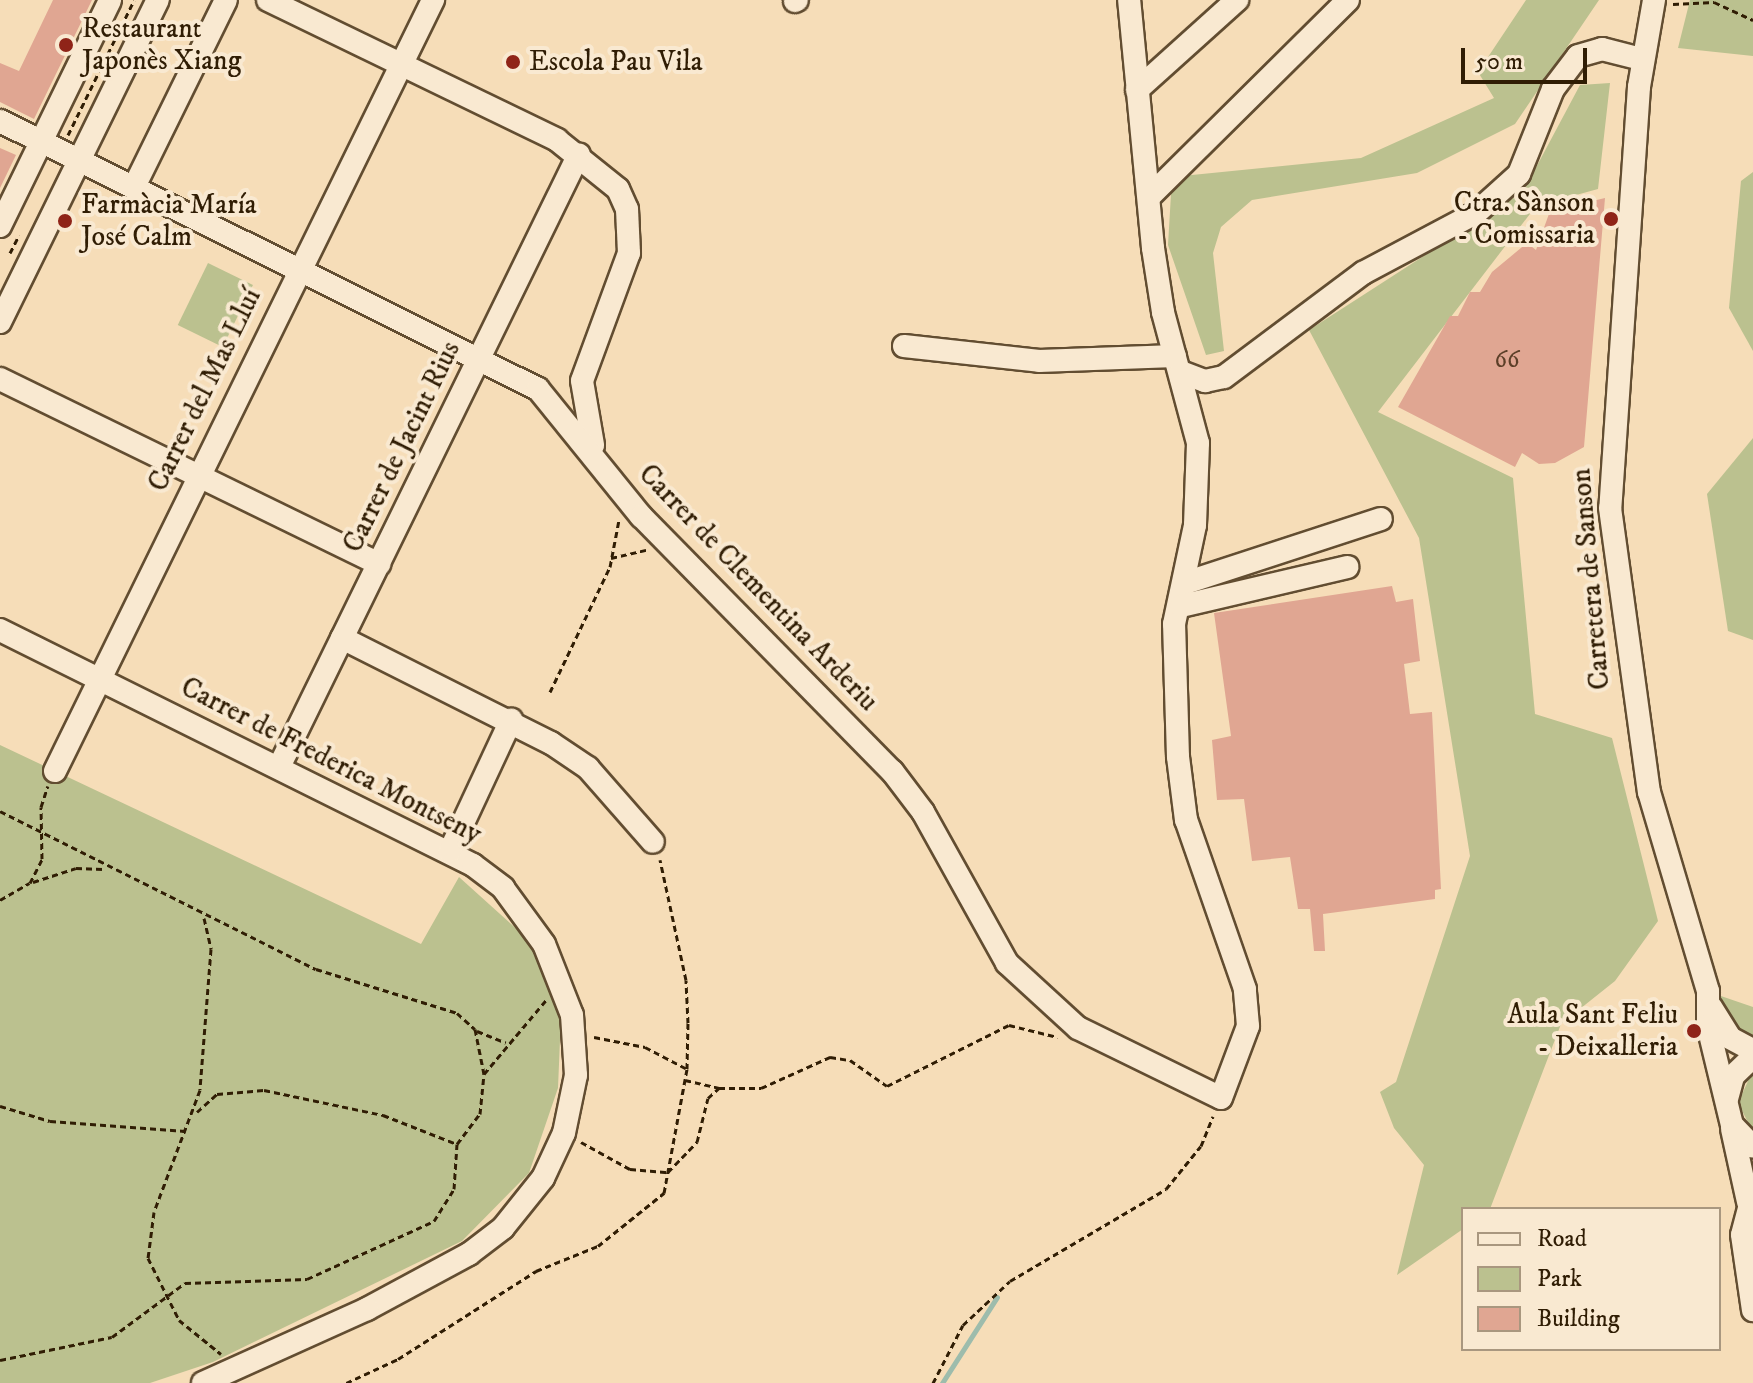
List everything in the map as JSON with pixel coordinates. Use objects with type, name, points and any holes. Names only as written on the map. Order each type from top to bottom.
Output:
[{"type":"street","points":[[0,322],[110,0]]},
{"type":"street","points":[[0,226],[61,149],[158,0]]},
{"type":"street","points":[[134,187],[226,0]]},
{"type":"street","points":[[268,0],[579,154],[618,189],[631,233],[624,274],[582,381],[596,458]]},
{"type":"street","name":"Carrer del Mas Lluí","points":[[55,771],[197,475],[399,63],[433,0]]},
{"type":"street","points":[[1129,0],[1137,90],[1157,186],[1153,248],[1198,443],[1183,594],[1174,624],[1186,820],[1235,951],[1247,1014],[1221,1098]]},
{"type":"street","points":[[1137,90],[1237,0]]},
{"type":"street","points":[[1157,186],[1348,0]]},
{"type":"street","name":"Carretera de Sanson","points":[[1653,2],[1641,59],[1610,508],[1649,792],[1709,1002]]},
{"type":"street","points":[[904,346],[1039,361],[1178,364],[1205,381],[1224,377],[1363,273],[1476,213],[1519,174],[1553,89],[1578,56],[1602,49],[1641,59]]},
{"type":"street","name":"Carrer de Clementina Arderiu","points":[[0,121],[480,356],[538,389],[596,458],[616,487],[662,538],[892,771],[923,812],[1007,963],[1078,1028],[1221,1098]]},
{"type":"street","name":"Carrer de Jacint Rius","points":[[279,767],[579,154]]},
{"type":"street","points":[[0,379],[379,564]]},
{"type":"street","points":[[1183,594],[1381,519]]},
{"type":"street","points":[[1183,594],[1347,567]]},
{"type":"street","name":"Carrer de Frederica Montseny","points":[[0,630],[450,851],[503,888],[531,924],[554,963],[576,1032],[574,1091],[564,1133],[532,1194],[469,1254],[367,1309],[203,1383]]},
{"type":"street","points":[[342,638],[511,720],[588,768],[653,842]]},
{"type":"street","points":[[450,851],[511,720]]},
{"type":"street","points":[[1709,1002],[1730,1038],[1753,1050]]},
{"type":"street","points":[[1709,1002],[1708,1026],[1750,1197],[1742,1235],[1753,1306]]},
{"type":"street","points":[[1753,1057],[1733,1076],[1729,1114],[1753,1147]]},
{"type":"path","points":[[61,149],[134,0]]},
{"type":"path","points":[[1653,2],[1714,2],[1753,20]]},
{"type":"path","points":[[60,124],[82,135]]},
{"type":"path","points":[[550,692],[619,542],[616,487]]},
{"type":"path","points":[[611,558],[650,550],[662,538]]},
{"type":"path","points":[[30,883],[42,859],[41,807],[55,771]]},
{"type":"path","points":[[0,811],[42,836],[204,918],[316,969],[457,1013],[475,1029],[506,1043]]},
{"type":"path","points":[[346,1383],[398,1359],[536,1271],[598,1246],[664,1193],[687,1069],[686,980],[653,842]]},
{"type":"path","points":[[0,900],[30,883],[76,868],[106,869]]},
{"type":"path","points":[[204,918],[211,949],[194,1114],[148,1238],[148,1258],[166,1301],[188,1330],[224,1356]]},
{"type":"path","points":[[484,1074],[538,1004],[553,996]]},
{"type":"path","points":[[685,1080],[719,1088],[761,1088],[830,1057],[850,1060],[887,1086],[1009,1025],[1022,1024],[1052,1040],[1078,1028]]},
{"type":"path","points":[[0,1360],[112,1337],[166,1301],[185,1283],[272,1285],[307,1279],[434,1221],[454,1189],[457,1144],[480,1114],[484,1074],[475,1029]]},
{"type":"path","points":[[576,1032],[645,1047],[687,1069]]},
{"type":"path","points":[[668,1172],[697,1142],[708,1098],[719,1088]]},
{"type":"path","points":[[194,1114],[217,1094],[264,1090],[383,1115],[457,1144]]},
{"type":"path","points":[[933,1383],[963,1325],[1010,1281],[1166,1189],[1201,1146],[1221,1098]]},
{"type":"path","points":[[0,1106],[50,1121],[186,1131]]},
{"type":"path","points":[[564,1133],[630,1169],[668,1172]]},
{"type":"green space","points":[[1526,0],[1599,0],[1515,124],[1417,173],[1252,200],[1221,227],[1213,253],[1224,351],[1206,355],[1168,245],[1172,177],[1361,158],[1494,98],[1478,72]]},
{"type":"green space","points":[[1690,0],[1753,0],[1753,56],[1678,48]]},
{"type":"green space","points":[[1610,83],[1598,189],[1536,206],[1378,412],[1513,478],[1535,714],[1612,738],[1658,921],[1615,981],[1561,1024],[1491,1207],[1461,1207],[1461,1230],[1397,1275],[1424,1165],[1394,1128],[1380,1092],[1396,1082],[1470,856],[1419,538],[1309,330],[1523,192],[1580,85]]},
{"type":"green space","points":[[1753,172],[1753,351],[1729,308],[1741,181]]},
{"type":"green space","points":[[208,263],[253,285],[223,347],[178,325]]},
{"type":"green space","points":[[1753,438],[1753,640],[1728,631],[1707,494]]},
{"type":"green space","points":[[0,745],[421,944],[459,877],[530,941],[561,1016],[558,1088],[529,1173],[462,1241],[213,1362],[150,1383],[0,1383]]},
{"type":"green space","points":[[1718,995],[1753,1007],[1753,1038],[1725,1018]]},
{"type":"green space","points":[[1753,1070],[1753,1132],[1738,1103]]},
{"type":"building","points":[[53,0],[92,0],[34,119],[0,102],[0,63],[19,71]]},
{"type":"building","points":[[0,148],[16,155],[0,188]]},
{"type":"building","points":[[1605,198],[1584,447],[1555,463],[1539,464],[1522,453],[1515,467],[1398,407],[1450,316],[1458,316],[1470,292],[1480,292],[1492,272],[1527,243],[1536,250],[1550,211]]},
{"type":"building","points":[[1392,586],[1396,602],[1413,599],[1420,661],[1404,664],[1410,714],[1432,712],[1441,889],[1435,890],[1435,899],[1323,914],[1325,951],[1314,951],[1310,909],[1298,909],[1290,857],[1252,861],[1244,799],[1217,800],[1212,740],[1231,736],[1214,613]]},
{"type":"waterway","points":[[942,1383],[997,1297]]},
{"type":"place","name":"Restaurant Japonès Xiang","points":[[66,45]]},
{"type":"place","name":"Escola Pau Vila","points":[[513,62]]},
{"type":"place","name":"Ctra. Sànson - Comissaria","points":[[1611,219]]},
{"type":"place","name":"Farmàcia María José Calm","points":[[65,221]]},
{"type":"place","name":"Aula Sant Feliu - Deixalleria","points":[[1694,1031]]}]
